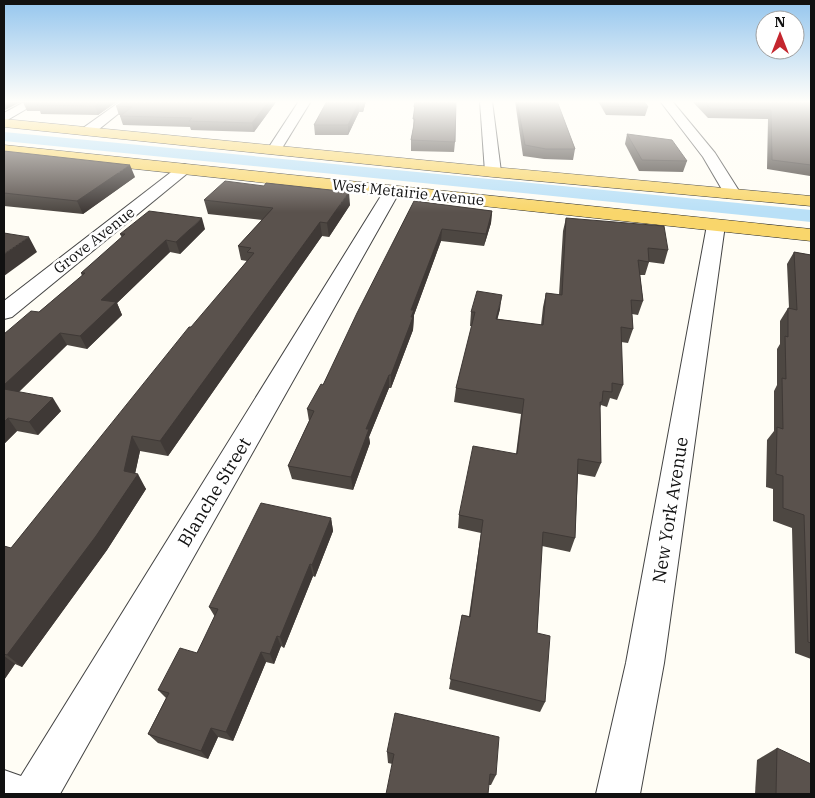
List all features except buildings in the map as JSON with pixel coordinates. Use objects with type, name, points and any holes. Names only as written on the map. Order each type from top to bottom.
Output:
[{"type":"main road","name":"West Metairie Avenue","points":[[159,138],[493,172],[811,201]]},
{"type":"main road","name":"West Metairie Avenue","points":[[4,150],[811,235]]},
{"type":"street","points":[[274,150],[281,138]]},
{"type":"street","points":[[490,138],[493,172]]},
{"type":"street","points":[[696,138],[710,156],[733,194]]},
{"type":"street","name":"Grove Avenue","points":[[4,312],[184,169]]},
{"type":"street","name":"Blanche Street","points":[[35,794],[392,191]]},
{"type":"street","name":"New York Avenue","points":[[618,794],[646,663],[716,225]]},
{"type":"street","points":[[4,792],[11,794]]},
{"type":"waterway","points":[[27,138],[811,216]]}]
